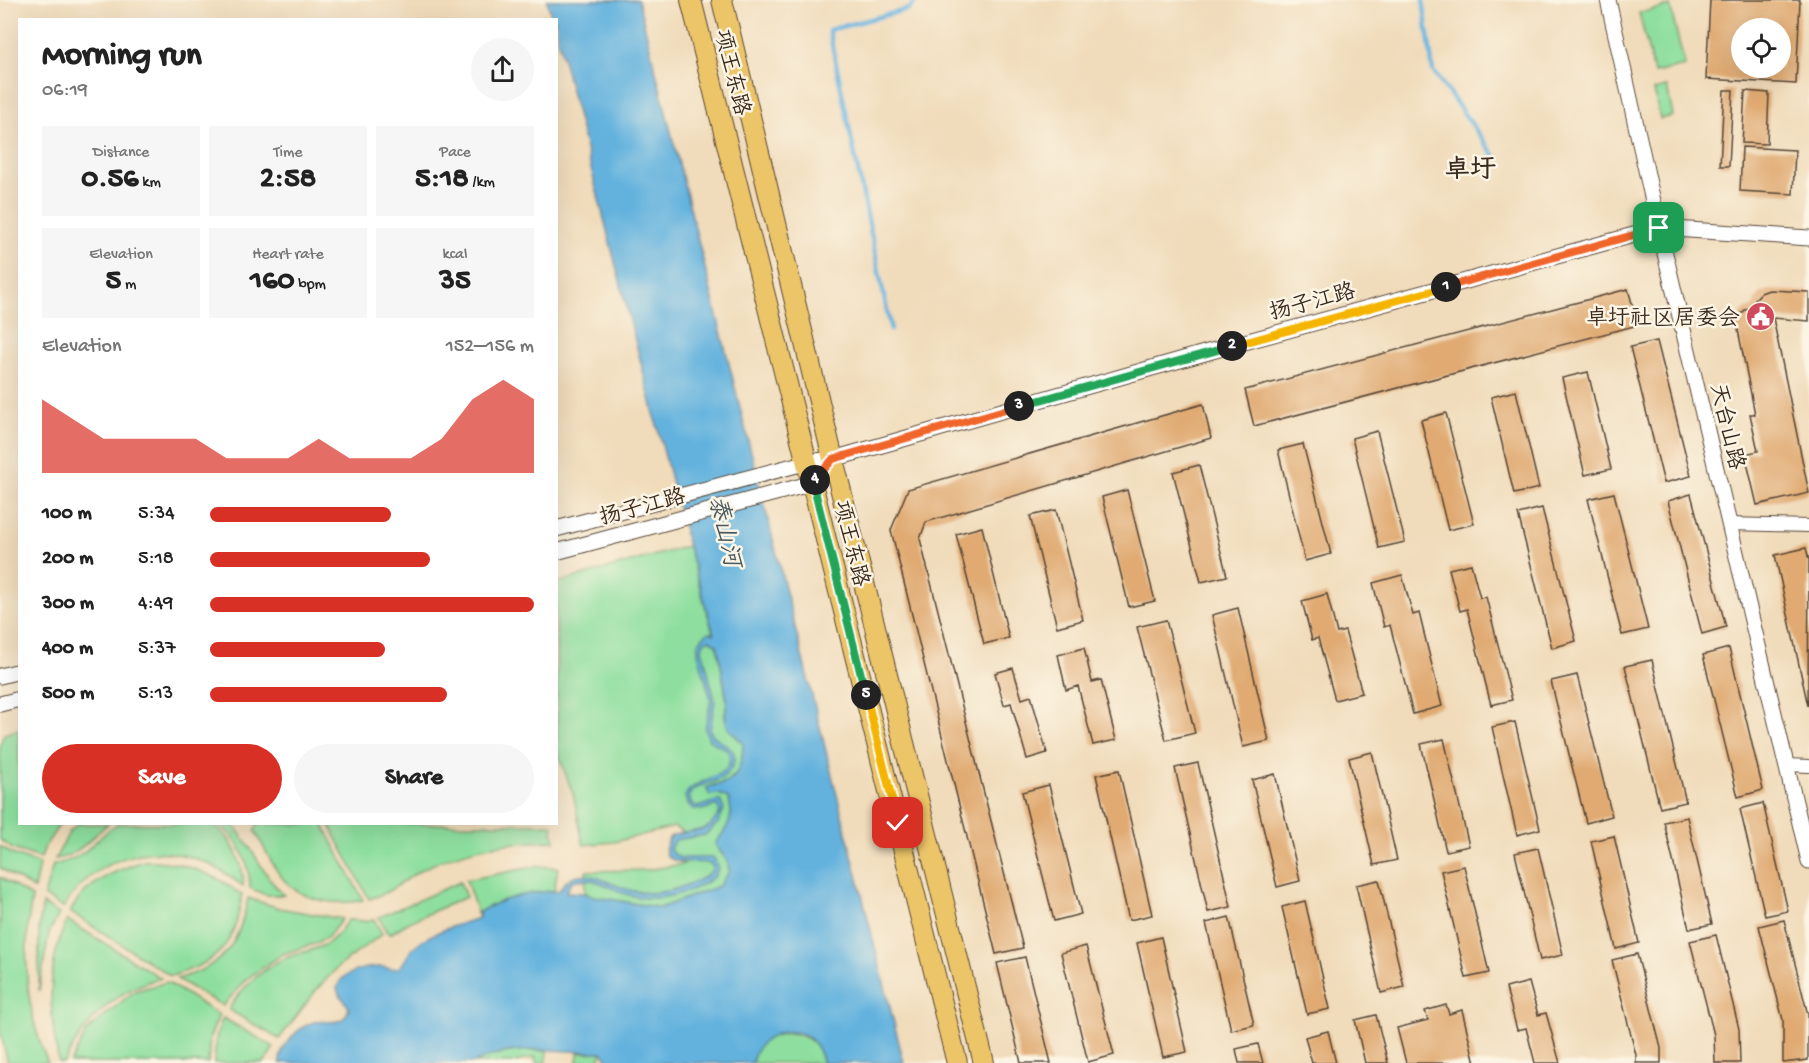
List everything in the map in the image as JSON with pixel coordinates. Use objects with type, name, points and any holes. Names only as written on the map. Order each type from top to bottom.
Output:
[{"type":"main road","name":"项王东路","points":[[691,0],[957,1063]]},
{"type":"main road","name":"项王东路","points":[[722,0],[833,459],[984,1063]]},
{"type":"street","name":"天台山路","points":[[1608,0],[1659,228],[1809,861]]},
{"type":"street","name":"扬子江路","points":[[558,528],[808,462],[833,459],[1208,352],[1659,228],[1809,238]]},
{"type":"street","points":[[813,483],[833,459]]},
{"type":"street","name":"扬子江路","points":[[558,551],[813,483]]},
{"type":"street","points":[[1729,524],[1809,526]]},
{"type":"street","points":[[0,676],[18,672]]},
{"type":"street","points":[[0,704],[18,700]]},
{"type":"street","points":[[1787,765],[1809,766]]},
{"type":"green space","points":[[1670,6],[1685,66],[1654,73],[1639,13]]},
{"type":"green space","points":[[1667,87],[1673,116],[1660,119],[1654,90]]},
{"type":"green space","points":[[688,546],[719,654],[727,701],[725,716],[728,728],[743,743],[742,759],[737,771],[728,780],[713,785],[719,794],[728,798],[731,811],[729,822],[715,844],[728,862],[729,872],[719,886],[660,908],[585,893],[586,871],[646,870],[685,864],[672,858],[667,851],[667,842],[670,837],[683,832],[674,827],[614,842],[584,845],[574,797],[558,753],[558,582]]},
{"type":"green space","points":[[18,729],[18,825],[59,825],[45,846],[41,858],[13,849],[0,840],[0,745],[4,734]]},
{"type":"green space","points":[[77,825],[107,825],[78,850],[55,859],[70,831]]},
{"type":"green space","points":[[116,825],[212,825],[224,834],[235,850],[242,869],[243,886],[205,862],[179,854],[159,852],[122,859],[105,867],[89,878],[63,908],[44,896],[53,865],[75,858]]},
{"type":"green space","points":[[220,825],[233,825],[246,841],[269,878],[284,895],[266,895],[250,888],[248,870],[242,852]]},
{"type":"green space","points":[[257,825],[324,825],[363,900],[332,902],[311,898],[301,893],[279,874],[255,831]]},
{"type":"green space","points":[[330,825],[552,825],[555,841],[504,844],[473,850],[425,868],[377,897],[369,899]]},
{"type":"green space","points":[[0,846],[12,854],[39,864],[34,889],[0,868]]},
{"type":"green space","points":[[144,861],[175,863],[204,872],[242,895],[235,927],[222,949],[213,957],[188,971],[171,976],[70,912],[84,893],[101,879]]},
{"type":"green space","points":[[538,866],[558,868],[554,891],[506,900],[479,912],[479,918],[466,880]]},
{"type":"green space","points":[[0,877],[32,897],[27,939],[28,982],[34,1023],[48,1063],[8,1063],[0,1030]]},
{"type":"green space","points":[[460,882],[466,897],[409,922],[390,934],[386,931],[379,917]]},
{"type":"green space","points":[[248,898],[279,908],[342,919],[328,937],[283,954],[245,980],[223,1006],[177,979],[207,967],[227,951],[240,929]]},
{"type":"green space","points":[[43,904],[59,914],[49,933],[39,991],[39,926]]},
{"type":"green space","points":[[374,919],[382,934],[339,966],[317,989],[279,1039],[229,1010],[246,987],[270,966],[330,942],[348,920]]},
{"type":"green space","points":[[67,920],[161,978],[129,990],[103,1009],[81,1034],[64,1063],[59,1063],[53,1026],[51,990],[55,955]]},
{"type":"green space","points":[[167,982],[219,1015],[210,1037],[208,1063],[70,1063],[87,1031],[100,1019],[135,991]]},
{"type":"green space","points":[[223,1018],[274,1047],[264,1063],[214,1063],[217,1033]]},
{"type":"green space","points":[[790,1033],[803,1036],[812,1042],[819,1050],[823,1063],[752,1063],[757,1049],[765,1040],[776,1035]]},
{"type":"green space","points":[[521,1050],[547,1051],[546,1063],[536,1063],[535,1057],[512,1063],[474,1063],[487,1056]]},
{"type":"green space","points":[[602,1052],[598,1063],[577,1063],[578,1053]]},
{"type":"water","name":"泰山河","points":[[547,0],[638,0],[904,1063],[823,1063],[817,1047],[809,1037],[796,1032],[788,1032],[779,1033],[764,1041],[754,1055],[752,1063],[611,1063],[602,1052],[537,1050],[505,1053],[474,1063],[280,1063],[286,1044],[302,1028],[314,1022],[335,1022],[343,1019],[349,1008],[337,988],[345,977],[368,968],[398,968],[412,949],[422,941],[446,929],[479,918],[479,912],[497,903],[538,892],[559,891],[567,881],[575,876],[584,875],[594,876],[634,891],[662,892],[699,880],[713,869],[712,865],[707,863],[672,860],[667,855],[666,848],[670,837],[704,829],[715,820],[720,812],[717,805],[702,810],[693,809],[685,797],[696,785],[722,772],[730,760],[727,750],[709,740],[705,729],[711,700],[698,653],[698,645],[709,632],[714,634],[688,546],[558,40],[558,18],[552,18]],"holes":[[[709,639],[717,645],[727,701],[725,716],[728,728],[743,743],[741,760],[734,776],[725,783],[706,788],[710,795],[719,794],[728,798],[731,811],[729,822],[715,844],[728,862],[729,872],[719,886],[660,908],[585,893],[566,892],[572,881],[586,880],[637,897],[673,896],[696,888],[715,876],[718,868],[714,858],[681,858],[672,853],[670,848],[675,840],[705,835],[718,823],[724,809],[720,800],[697,807],[691,803],[689,795],[698,787],[716,781],[728,773],[734,759],[731,749],[717,739],[710,730],[715,700],[702,649],[704,642]]]},
{"type":"building","points":[[1710,0],[1800,0],[1796,84],[1706,79]]},
{"type":"building","points":[[1724,90],[1733,90],[1729,166],[1720,166]]},
{"type":"building","points":[[1745,91],[1769,93],[1767,144],[1742,143]]},
{"type":"building","points":[[1742,147],[1795,150],[1793,194],[1740,191]]},
{"type":"building","points":[[1628,289],[1638,325],[1254,426],[1245,390]]},
{"type":"building","points":[[1769,290],[1809,292],[1809,321],[1773,318],[1809,493],[1757,505],[1745,454],[1758,451],[1750,414],[1755,414],[1737,325],[1739,316],[1754,306],[1755,299],[1761,293]]},
{"type":"building","points":[[1657,341],[1691,476],[1664,483],[1630,347]]},
{"type":"building","points":[[1588,372],[1611,469],[1585,475],[1562,378]]},
{"type":"building","points":[[1516,391],[1539,488],[1514,494],[1491,397]]},
{"type":"building","points":[[1203,404],[1211,438],[926,522],[920,539],[1023,948],[996,954],[891,530],[908,489]]},
{"type":"building","points":[[1446,413],[1474,524],[1448,530],[1421,420]]},
{"type":"building","points":[[1377,431],[1405,542],[1379,548],[1352,438]]},
{"type":"building","points":[[1303,444],[1331,554],[1305,561],[1278,450]]},
{"type":"building","points":[[1199,465],[1227,576],[1201,582],[1173,472]]},
{"type":"building","points":[[1127,490],[1155,601],[1129,607],[1102,497]]},
{"type":"building","points":[[1614,493],[1648,629],[1622,635],[1588,499]]},
{"type":"building","points":[[1691,494],[1726,627],[1702,634],[1668,501]]},
{"type":"building","points":[[1542,508],[1576,641],[1552,648],[1518,514]]},
{"type":"building","points":[[1056,510],[1083,620],[1057,627],[1030,516]]},
{"type":"building","points":[[982,527],[1009,638],[984,644],[956,534]]},
{"type":"building","points":[[1806,548],[1809,560],[1808,706],[1775,555]]},
{"type":"building","points":[[1471,564],[1480,598],[1486,597],[1512,700],[1491,705],[1467,609],[1460,611],[1449,569]]},
{"type":"building","points":[[1402,575],[1413,615],[1419,613],[1442,706],[1413,714],[1390,625],[1384,627],[1373,583]]},
{"type":"building","points":[[1327,594],[1337,633],[1345,631],[1362,693],[1335,700],[1318,638],[1312,640],[1302,601]]},
{"type":"building","points":[[1238,608],[1269,741],[1243,747],[1212,615]]},
{"type":"building","points":[[1166,620],[1195,733],[1166,740],[1137,627]]},
{"type":"building","points":[[1084,648],[1092,682],[1101,680],[1116,740],[1093,745],[1078,686],[1066,690],[1058,655]]},
{"type":"building","points":[[1729,648],[1763,790],[1738,797],[1703,655]]},
{"type":"building","points":[[1652,660],[1686,802],[1660,808],[1625,666]]},
{"type":"building","points":[[1013,668],[1022,699],[1031,696],[1047,753],[1027,759],[1011,703],[1004,705],[995,673]]},
{"type":"building","points":[[1577,675],[1612,816],[1586,823],[1551,681]]},
{"type":"building","points":[[1515,722],[1540,829],[1517,835],[1492,727]]},
{"type":"building","points":[[1444,739],[1469,846],[1446,851],[1421,744]]},
{"type":"building","points":[[1372,752],[1397,860],[1374,865],[1349,758]]},
{"type":"building","points":[[1198,763],[1231,907],[1208,912],[1175,768]]},
{"type":"building","points":[[1119,770],[1152,915],[1129,920],[1096,775]]},
{"type":"building","points":[[1275,774],[1300,881],[1277,887],[1252,780]]},
{"type":"building","points":[[1049,785],[1081,914],[1054,921],[1022,792]]},
{"type":"building","points":[[1763,803],[1788,911],[1765,916],[1740,809]]},
{"type":"building","points":[[1687,817],[1712,924],[1689,929],[1664,822]]},
{"type":"building","points":[[1614,836],[1639,943],[1616,949],[1591,841]]},
{"type":"building","points":[[1538,848],[1563,955],[1540,960],[1515,853]]},
{"type":"building","points":[[1464,866],[1489,973],[1466,978],[1441,871]]},
{"type":"building","points":[[1379,880],[1404,987],[1381,993],[1356,885]]},
{"type":"building","points":[[1305,901],[1330,1009],[1307,1014],[1282,907]]},
{"type":"building","points":[[1229,917],[1254,1025],[1231,1030],[1206,923]]},
{"type":"building","points":[[1784,920],[1808,1015],[1808,1060],[1783,1063],[1783,1020],[1759,926]]},
{"type":"building","points":[[1716,935],[1739,1029],[1740,1063],[1715,1063],[1714,1035],[1690,941]]},
{"type":"building","points":[[1161,937],[1187,1052],[1163,1057],[1137,943]]},
{"type":"building","points":[[1086,946],[1114,1055],[1088,1062],[1061,953]]},
{"type":"building","points":[[1637,954],[1661,1048],[1661,1063],[1636,1063],[1636,1055],[1612,960]]},
{"type":"building","points":[[1025,957],[1051,1063],[1021,1063],[997,963]]},
{"type":"building","points":[[1529,982],[1538,1015],[1546,1013],[1560,1063],[1535,1063],[1526,1028],[1517,1030],[1506,988]]},
{"type":"building","points":[[1446,1005],[1449,1014],[1462,1010],[1475,1063],[1406,1063],[1397,1028],[1428,1020],[1425,1011]]},
{"type":"building","points":[[1376,1015],[1388,1063],[1365,1063],[1355,1020]]},
{"type":"building","points":[[1328,1031],[1336,1063],[1312,1063],[1305,1037]]},
{"type":"building","points":[[1258,1044],[1263,1063],[1239,1063],[1236,1049]]},
{"type":"waterway","points":[[891,330],[829,30],[909,9],[916,0]]},
{"type":"waterway","points":[[1423,0],[1433,71],[1497,159]]},
{"type":"place","name":"卓圩社区居委会","points":[[1761,316]]},
{"type":"district","name":"卓圩","points":[[1470,168]]},
{"type":"route","points":[[898,823],[813,483],[833,459],[1208,352],[1659,228]]}]
